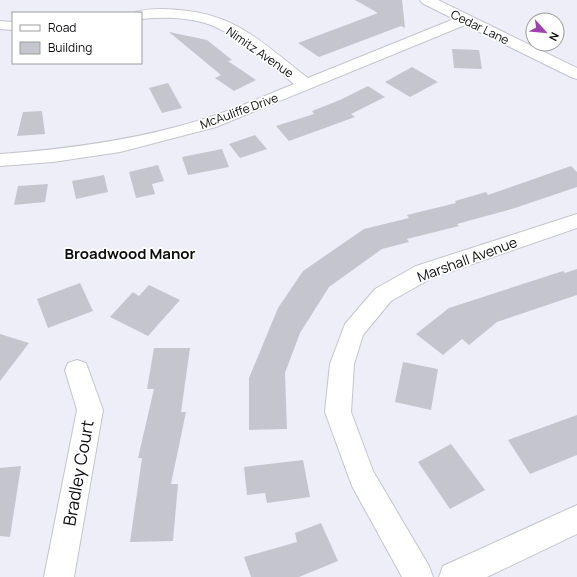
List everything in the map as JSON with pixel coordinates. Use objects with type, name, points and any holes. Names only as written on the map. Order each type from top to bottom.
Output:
[{"type":"street","name":"Cedar Lane","points":[[427,0],[577,74]]},
{"type":"street","name":"Nimitz Avenue","points":[[142,15],[168,13],[212,21],[238,34],[306,85]]},
{"type":"street","name":"McAuliffe Drive","points":[[0,160],[53,156],[120,146],[210,123],[466,19]]},
{"type":"street","points":[[0,26],[12,26]]},
{"type":"street","name":"Marshall Avenue","points":[[418,577],[362,477],[338,412],[342,364],[353,331],[383,295],[424,272],[577,221]]},
{"type":"street","name":"Bradley Court","points":[[59,577],[90,410],[77,370]]},
{"type":"street","points":[[454,577],[577,519]]},
{"type":"building","points":[[355,0],[402,0],[405,28],[401,26],[319,57],[298,43],[378,13]]},
{"type":"building","points":[[169,32],[207,40],[232,60],[228,61],[256,80],[234,91],[215,78],[221,75]]},
{"type":"building","points":[[452,49],[479,50],[482,69],[454,68]]},
{"type":"building","points":[[412,67],[438,82],[410,97],[385,82]]},
{"type":"building","points":[[168,83],[182,108],[162,113],[149,88]]},
{"type":"building","points":[[368,86],[385,97],[351,114],[355,117],[289,141],[276,126],[314,114],[312,111],[340,100]]},
{"type":"building","points":[[42,111],[45,134],[17,136],[23,112]]},
{"type":"building","points":[[255,135],[267,149],[240,158],[229,144]]},
{"type":"building","points":[[222,149],[229,167],[188,175],[182,157]]},
{"type":"building","points":[[158,165],[164,181],[152,184],[155,194],[136,198],[129,172]]},
{"type":"building","points":[[571,166],[577,172],[577,187],[515,208],[457,224],[459,226],[407,239],[409,242],[382,249],[329,287],[300,333],[285,373],[287,429],[249,430],[249,378],[278,308],[303,271],[364,229],[409,218],[407,215],[456,203],[455,201],[486,192],[488,195]]},
{"type":"building","points":[[104,175],[108,192],[76,199],[72,181]]},
{"type":"building","points":[[48,184],[45,202],[14,205],[18,186]]},
{"type":"building","points":[[577,269],[577,295],[497,322],[469,345],[462,339],[443,355],[416,334],[449,308],[563,271],[565,273]]},
{"type":"building","points":[[80,283],[93,311],[48,328],[37,299]]},
{"type":"building","points":[[149,285],[180,300],[148,336],[110,317],[133,292],[139,296]]},
{"type":"building","points":[[0,334],[29,343],[0,381]]},
{"type":"building","points":[[154,348],[190,348],[181,412],[186,412],[171,484],[178,484],[173,541],[130,542],[142,458],[138,458],[154,389],[147,389]]},
{"type":"building","points":[[403,362],[438,369],[431,410],[395,402]]},
{"type":"building","points":[[577,415],[577,455],[530,474],[508,440]]},
{"type":"building","points":[[451,444],[485,490],[450,509],[418,462]]},
{"type":"building","points":[[303,460],[310,497],[267,503],[265,493],[247,495],[244,467]]},
{"type":"building","points":[[21,466],[10,537],[0,536],[0,468]]},
{"type":"building","points":[[321,523],[338,561],[299,577],[251,577],[244,557],[297,542],[295,533]]},
{"type":"district","name":"Broadwood Manor","points":[[130,253]]}]
